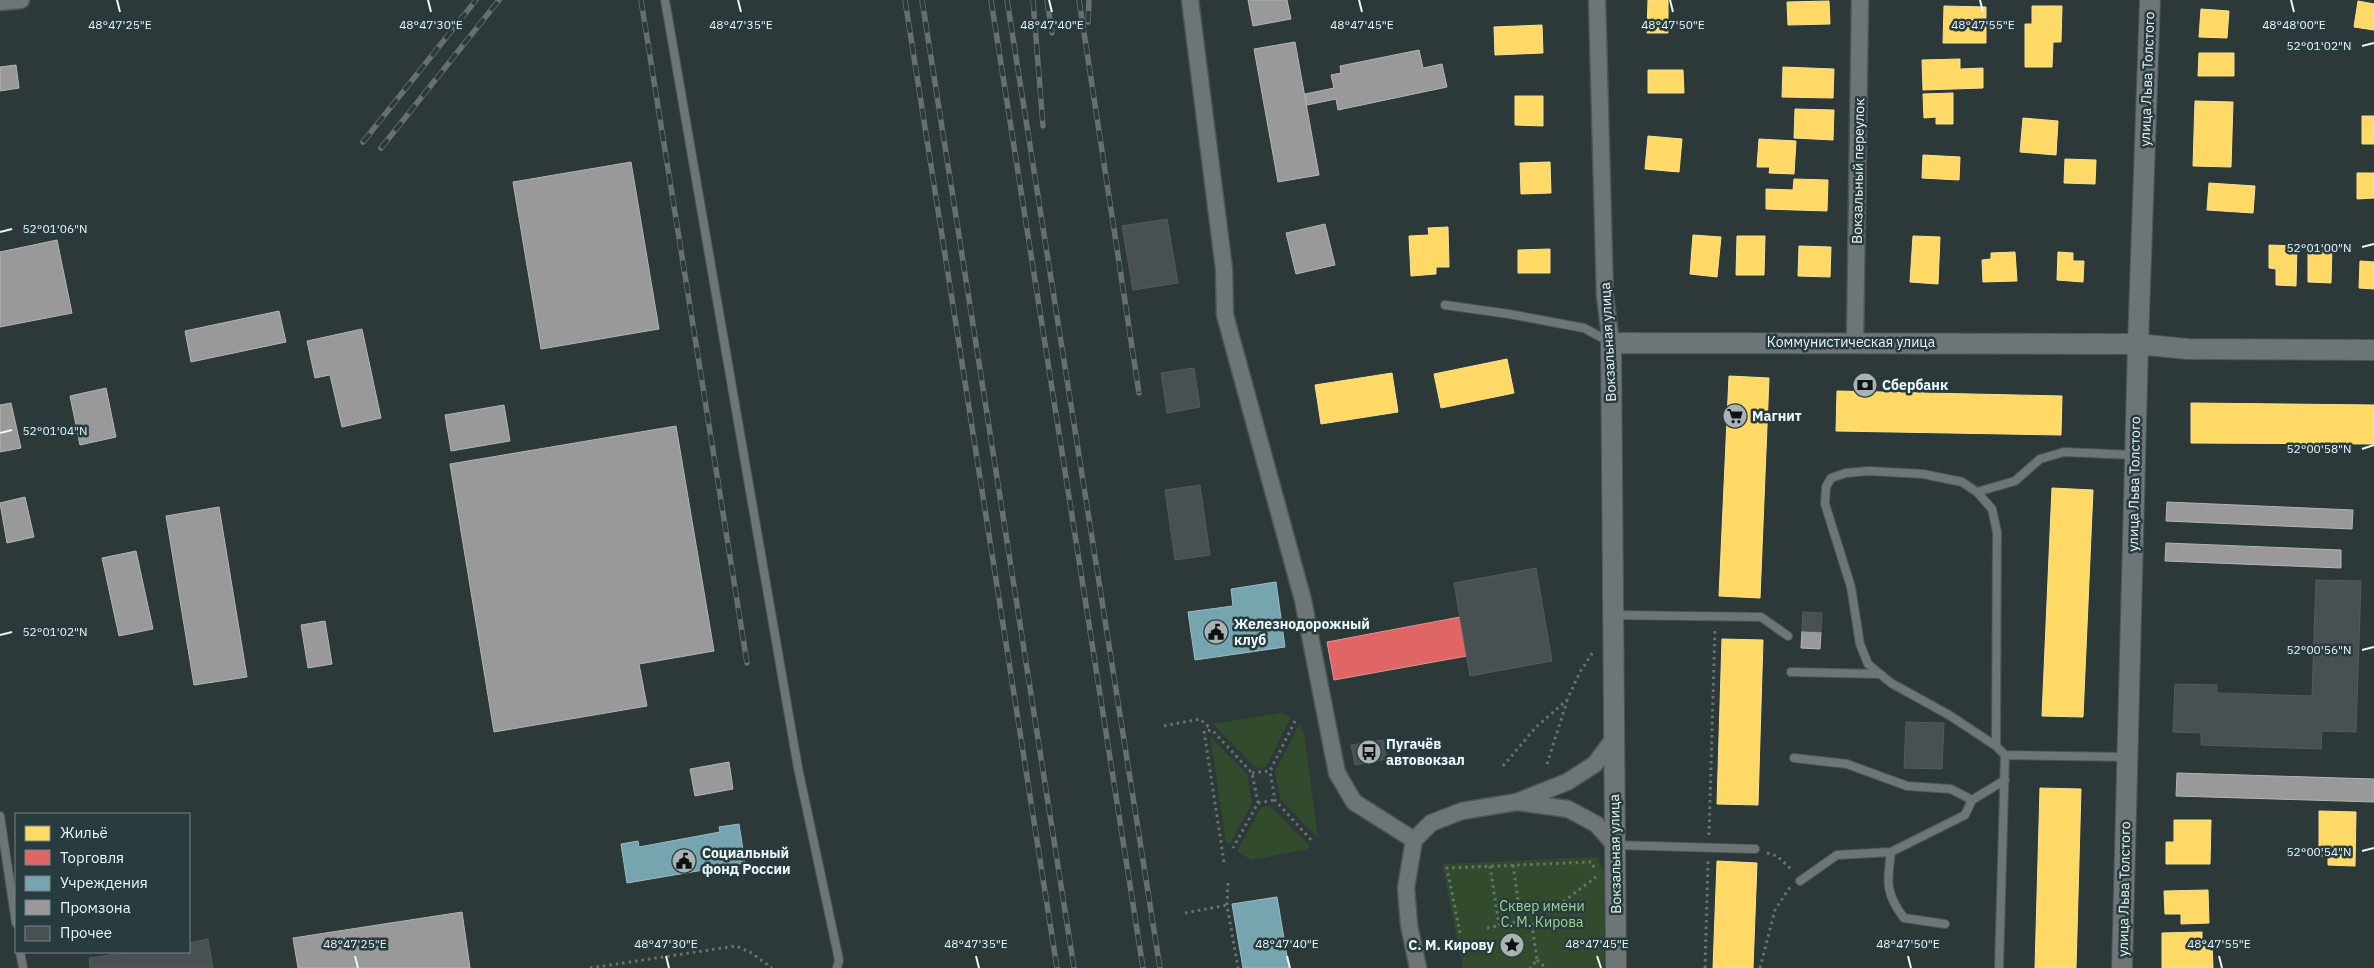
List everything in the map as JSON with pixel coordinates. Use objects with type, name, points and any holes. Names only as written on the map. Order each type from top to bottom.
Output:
[{"type":"street","points":[[0,2],[21,0]]},
{"type":"street","points":[[1190,0],[1224,269],[1225,314],[1303,600],[1337,773],[1354,802],[1414,840]]},
{"type":"street","name":"Вокзальная улица","points":[[1597,0],[1605,296],[1611,343],[1616,968]]},
{"type":"street","name":"Вокзальный переулок","points":[[1855,342],[1860,0]]},
{"type":"street","name":"улица Льва Толстого","points":[[2122,968],[2138,344],[2150,0]]},
{"type":"street","name":"Коммунистическая улица","points":[[1611,343],[2138,344],[2187,350],[2374,350]]},
{"type":"street","points":[[1418,968],[1409,925],[1406,888],[1414,840],[1431,823],[1462,811],[1518,802],[1567,782],[1595,764],[1613,740]]},
{"type":"street","points":[[1518,802],[1568,809],[1596,824],[1615,845]]},
{"type":"lane","points":[[665,0],[798,768],[839,960],[837,968]]},
{"type":"lane","points":[[1445,305],[1509,314],[1584,328],[1611,343]]},
{"type":"lane","points":[[1977,492],[2015,481],[2040,458],[2064,452],[2135,455]]},
{"type":"lane","points":[[1996,746],[1997,532],[1992,509],[1977,492],[1962,482],[1923,474],[1870,471],[1846,472],[1831,478],[1826,487],[1825,504],[1851,587],[1860,644],[1868,664],[1891,683],[1949,715],[1996,746],[2005,755],[2128,757]]},
{"type":"lane","points":[[1614,615],[1761,617],[1788,636]]},
{"type":"lane","points":[[1791,672],[1880,674]]},
{"type":"lane","points":[[1999,968],[2005,755]]},
{"type":"lane","points":[[1794,758],[1847,764],[1907,786],[1951,789],[1972,800]]},
{"type":"lane","points":[[1800,881],[1837,855],[1891,852],[1966,815],[1972,800],[2005,780]]},
{"type":"lane","points":[[0,816],[15,916]]},
{"type":"lane","points":[[1615,845],[1756,849]]},
{"type":"lane","points":[[1891,852],[1888,877],[1892,901],[1904,918],[1945,924]]},
{"type":"lane","points":[[20,953],[23,968]]},
{"type":"path","points":[[1705,968],[1715,616]]},
{"type":"path","points":[[1547,764],[1567,700],[1580,672],[1591,654],[1601,645],[1612,641]]},
{"type":"path","points":[[1503,766],[1536,727],[1567,700]]},
{"type":"path","points":[[1164,726],[1200,719],[1252,773],[1258,803],[1234,848]]},
{"type":"path","points":[[1295,721],[1270,771],[1275,800],[1314,842]]},
{"type":"path","points":[[1212,730],[1204,731],[1224,862]]},
{"type":"path","points":[[1252,773],[1270,771]]},
{"type":"path","points":[[1258,803],[1275,800]]},
{"type":"path","points":[[1756,849],[1776,856],[1800,881],[1790,887],[1775,910],[1760,968]]},
{"type":"path","points":[[1460,932],[1447,868],[1592,862],[1600,880]]},
{"type":"path","points":[[1513,865],[1520,921]]},
{"type":"path","points":[[1490,866],[1499,925]]},
{"type":"path","points":[[1532,925],[1598,875]]},
{"type":"path","points":[[1228,884],[1227,905],[1238,968]]},
{"type":"path","points":[[1185,913],[1227,905]]},
{"type":"path","points":[[1487,928],[1520,921],[1532,925]]},
{"type":"path","points":[[1530,968],[1536,960],[1532,925]]},
{"type":"path","points":[[590,968],[736,946],[750,952],[772,968]]},
{"type":"path","points":[[1536,960],[1546,968]]},
{"type":"green space","points":[[1281,713],[1291,717],[1266,767],[1256,768],[1213,724]]},
{"type":"green space","points":[[1299,725],[1304,733],[1318,838],[1281,800],[1275,772]]},
{"type":"green space","points":[[1210,736],[1247,774],[1252,803],[1230,844],[1226,842]]},
{"type":"green space","points":[[1270,806],[1310,846],[1307,849],[1251,860],[1237,851],[1261,807]]},
{"type":"green space","name":"Сквер имени С. М. Кирова","points":[[1597,857],[1604,872],[1604,968],[1463,968],[1442,864]]},
{"type":"building: Жильё","points":[[1648,0],[1668,0],[1668,33],[1647,33]]},
{"type":"building: Жильё","points":[[1829,1],[1830,24],[1788,25],[1787,2]]},
{"type":"building: Жильё","points":[[2358,1],[2374,4],[2374,30],[2354,27]]},
{"type":"building: Жильё","points":[[1944,6],[1986,7],[1986,43],[1943,43]]},
{"type":"building: Жильё","points":[[2032,6],[2062,6],[2061,42],[2053,42],[2052,67],[2025,67],[2025,24],[2032,24]]},
{"type":"building: Жильё","points":[[2201,9],[2229,11],[2227,38],[2199,37]]},
{"type":"building: Жильё","points":[[1542,25],[1543,53],[1495,55],[1494,27]]},
{"type":"building: Жильё","points":[[2199,53],[2234,53],[2234,76],[2198,76]]},
{"type":"building: Жильё","points":[[1960,59],[1960,69],[1983,68],[1983,88],[1923,90],[1922,60]]},
{"type":"building: Жильё","points":[[1783,67],[1834,69],[1833,98],[1782,97]]},
{"type":"building: Жильё","points":[[1648,70],[1683,70],[1684,93],[1648,93]]},
{"type":"building: Жильё","points":[[1953,93],[1953,124],[1936,124],[1936,117],[1924,118],[1923,94]]},
{"type":"building: Жильё","points":[[1515,96],[1543,96],[1543,126],[1515,125]]},
{"type":"building: Жильё","points":[[2195,101],[2233,102],[2231,167],[2193,166]]},
{"type":"building: Жильё","points":[[1795,109],[1834,110],[1833,140],[1794,138]]},
{"type":"building: Жильё","points":[[2362,116],[2374,116],[2374,144],[2362,144]]},
{"type":"building: Жильё","points":[[2023,118],[2058,121],[2056,155],[2020,152]]},
{"type":"building: Жильё","points":[[1648,136],[1682,139],[1679,172],[1645,169]]},
{"type":"building: Жильё","points":[[1759,139],[1796,141],[1794,174],[1769,173],[1770,167],[1757,167]]},
{"type":"building: Жильё","points":[[1923,155],[1960,157],[1959,180],[1922,178]]},
{"type":"building: Жильё","points":[[2065,159],[2096,160],[2095,184],[2064,183]]},
{"type":"building: Жильё","points":[[1550,162],[1551,193],[1521,194],[1520,163]]},
{"type":"building: Жильё","points":[[2357,173],[2374,173],[2374,198],[2357,199]]},
{"type":"building: Жильё","points":[[1794,179],[1828,180],[1827,211],[1766,209],[1766,189],[1793,190]]},
{"type":"building: Жильё","points":[[2209,183],[2255,186],[2253,213],[2207,210]]},
{"type":"building: Жильё","points":[[1448,227],[1449,267],[1436,267],[1436,274],[1411,276],[1409,236],[1429,235],[1428,228]]},
{"type":"building: Жильё","points":[[1693,235],[1721,237],[1717,277],[1690,274]]},
{"type":"building: Жильё","points":[[1737,236],[1765,236],[1764,275],[1736,275]]},
{"type":"building: Жильё","points":[[1913,236],[1940,237],[1938,284],[1910,282]]},
{"type":"building: Жильё","points":[[2269,245],[2297,246],[2296,286],[2276,285],[2276,269],[2269,268]]},
{"type":"building: Жильё","points":[[1799,246],[1831,247],[1830,277],[1798,276]]},
{"type":"building: Жильё","points":[[2308,246],[2332,246],[2331,283],[2308,282]]},
{"type":"building: Жильё","points":[[1550,249],[1550,273],[1518,273],[1518,250]]},
{"type":"building: Жильё","points":[[2015,252],[2017,281],[1983,282],[1982,260],[1991,259],[1991,253]]},
{"type":"building: Жильё","points":[[2058,252],[2073,253],[2073,261],[2084,261],[2083,282],[2057,280]]},
{"type":"building: Жильё","points":[[2360,261],[2374,262],[2374,289],[2359,288]]},
{"type":"building: Жильё","points":[[1507,359],[1514,393],[1441,408],[1434,374]]},
{"type":"building: Жильё","points":[[1392,373],[1398,412],[1321,424],[1315,385]]},
{"type":"building: Жильё","points":[[1729,376],[1769,378],[1760,598],[1719,596]]},
{"type":"building: Жильё","points":[[1837,391],[2062,396],[2061,435],[1836,431]]},
{"type":"building: Жильё","points":[[2191,403],[2374,405],[2374,444],[2191,443]]},
{"type":"building: Жильё","points":[[2052,488],[2093,490],[2083,717],[2042,716]]},
{"type":"building: Жильё","points":[[1722,639],[1763,640],[1758,805],[1717,804]]},
{"type":"building: Жильё","points":[[2040,788],[2081,789],[2076,968],[2035,968]]},
{"type":"building: Жильё","points":[[2319,811],[2356,812],[2355,866],[2328,865],[2328,856],[2319,856]]},
{"type":"building: Жильё","points":[[2174,820],[2211,820],[2210,864],[2166,864],[2166,842],[2174,842]]},
{"type":"building: Жильё","points":[[1717,861],[1757,863],[1753,968],[1713,968]]},
{"type":"building: Жильё","points":[[2208,890],[2209,923],[2181,924],[2181,914],[2165,914],[2164,891]]},
{"type":"building: Жильё","points":[[2202,932],[2202,941],[2212,941],[2213,968],[2162,968],[2162,933]]},
{"type":"building: Торговля","points":[[1460,617],[1467,656],[1334,680],[1327,642]]},
{"type":"building: Учреждения","points":[[1276,582],[1285,647],[1195,660],[1188,612],[1233,606],[1231,589]]},
{"type":"building: Учреждения","points":[[739,824],[745,863],[627,883],[621,844],[638,841],[639,847],[720,832],[719,827]]},
{"type":"building: Учреждения","points":[[1277,897],[1289,968],[1243,968],[1232,904]]},
{"type":"building: Промзона","points":[[1248,0],[1287,0],[1291,19],[1253,26]]},
{"type":"building: Промзона","points":[[1295,42],[1319,175],[1278,182],[1254,49]]},
{"type":"building: Промзона","points":[[1419,50],[1423,68],[1442,64],[1447,87],[1338,110],[1336,99],[1307,105],[1305,94],[1334,88],[1331,75],[1341,73],[1340,66]]},
{"type":"building: Промзона","points":[[16,65],[19,88],[0,91],[0,67]]},
{"type":"building: Промзона","points":[[631,162],[659,329],[541,349],[513,182]]},
{"type":"building: Промзона","points":[[1325,224],[1335,265],[1296,274],[1286,233]]},
{"type":"building: Промзона","points":[[57,240],[72,313],[0,327],[0,252]]},
{"type":"building: Промзона","points":[[279,311],[286,342],[191,362],[185,331]]},
{"type":"building: Промзона","points":[[362,329],[381,418],[342,427],[330,375],[315,378],[307,341]]},
{"type":"building: Промзона","points":[[106,388],[116,437],[80,445],[70,396]]},
{"type":"building: Промзона","points":[[11,403],[21,448],[0,452],[0,405]]},
{"type":"building: Промзона","points":[[504,405],[510,441],[451,451],[445,415]]},
{"type":"building: Промзона","points":[[676,426],[714,651],[639,664],[647,706],[494,732],[450,464]]},
{"type":"building: Промзона","points":[[25,497],[34,537],[7,543],[0,503]]},
{"type":"building: Промзона","points":[[2167,502],[2353,510],[2352,529],[2166,521]]},
{"type":"building: Промзона","points":[[219,507],[247,677],[194,685],[166,516]]},
{"type":"building: Промзона","points":[[2166,543],[2341,550],[2341,568],[2165,561]]},
{"type":"building: Промзона","points":[[136,551],[153,629],[119,636],[102,558]]},
{"type":"building: Промзона","points":[[325,621],[332,664],[308,668],[301,625]]},
{"type":"building: Промзона","points":[[1802,631],[1821,632],[1820,649],[1801,648]]},
{"type":"building: Промзона","points":[[729,762],[733,789],[695,796],[690,769]]},
{"type":"building: Промзона","points":[[2177,773],[2374,779],[2374,802],[2176,796]]},
{"type":"building: Промзона","points":[[462,912],[470,968],[298,968],[293,938]]},
{"type":"building: Прочее","points":[[1167,219],[1178,283],[1133,290],[1122,226]]},
{"type":"building: Прочее","points":[[1194,368],[1200,407],[1167,413],[1161,373]]},
{"type":"building: Прочее","points":[[1200,485],[1210,555],[1175,560],[1165,490]]},
{"type":"building: Прочее","points":[[1536,568],[1552,661],[1470,676],[1454,583]]},
{"type":"building: Прочее","points":[[2316,580],[2361,581],[2356,732],[2322,731],[2321,749],[2201,745],[2201,733],[2173,732],[2175,684],[2217,685],[2217,693],[2312,696]]},
{"type":"building: Прочее","points":[[1803,612],[1822,613],[1821,632],[1802,631]]},
{"type":"building: Прочее","points":[[1906,722],[1944,723],[1942,769],[1904,768]]},
{"type":"building: Прочее","name":"Пугачёв автовокзал","points":[[1383,740],[1387,759],[1355,765],[1351,745]]},
{"type":"building: Прочее","points":[[208,939],[213,968],[90,968],[89,958],[124,953],[190,953],[190,943]]},
{"type":"railway","points":[[363,142],[476,0]]},
{"type":"railway","points":[[381,148],[499,0]]},
{"type":"railway","points":[[641,0],[747,663]]},
{"type":"railway","points":[[905,0],[1057,968]]},
{"type":"railway","points":[[922,0],[1074,968]]},
{"type":"railway","points":[[991,0],[1143,968]]},
{"type":"railway","points":[[1007,0],[1160,968]]},
{"type":"railway","points":[[1033,0],[1043,126]]},
{"type":"railway","points":[[1047,0],[1052,33]]},
{"type":"railway","points":[[1079,0],[1139,393]]},
{"type":"railway","points":[[1088,22],[1089,0]]},
{"type":"place","name":"Сбербанк","points":[[1865,385]]},
{"type":"place","name":"Магнит","points":[[1735,416]]},
{"type":"place","name":"Железнодорожный клуб","points":[[1216,632]]},
{"type":"place","name":"Пугачёв автовокзал","points":[[1369,752]]},
{"type":"place","name":"Социальный фонд России","points":[[684,861]]},
{"type":"place","name":"С. М. Кирову","points":[[1512,945]]}]
